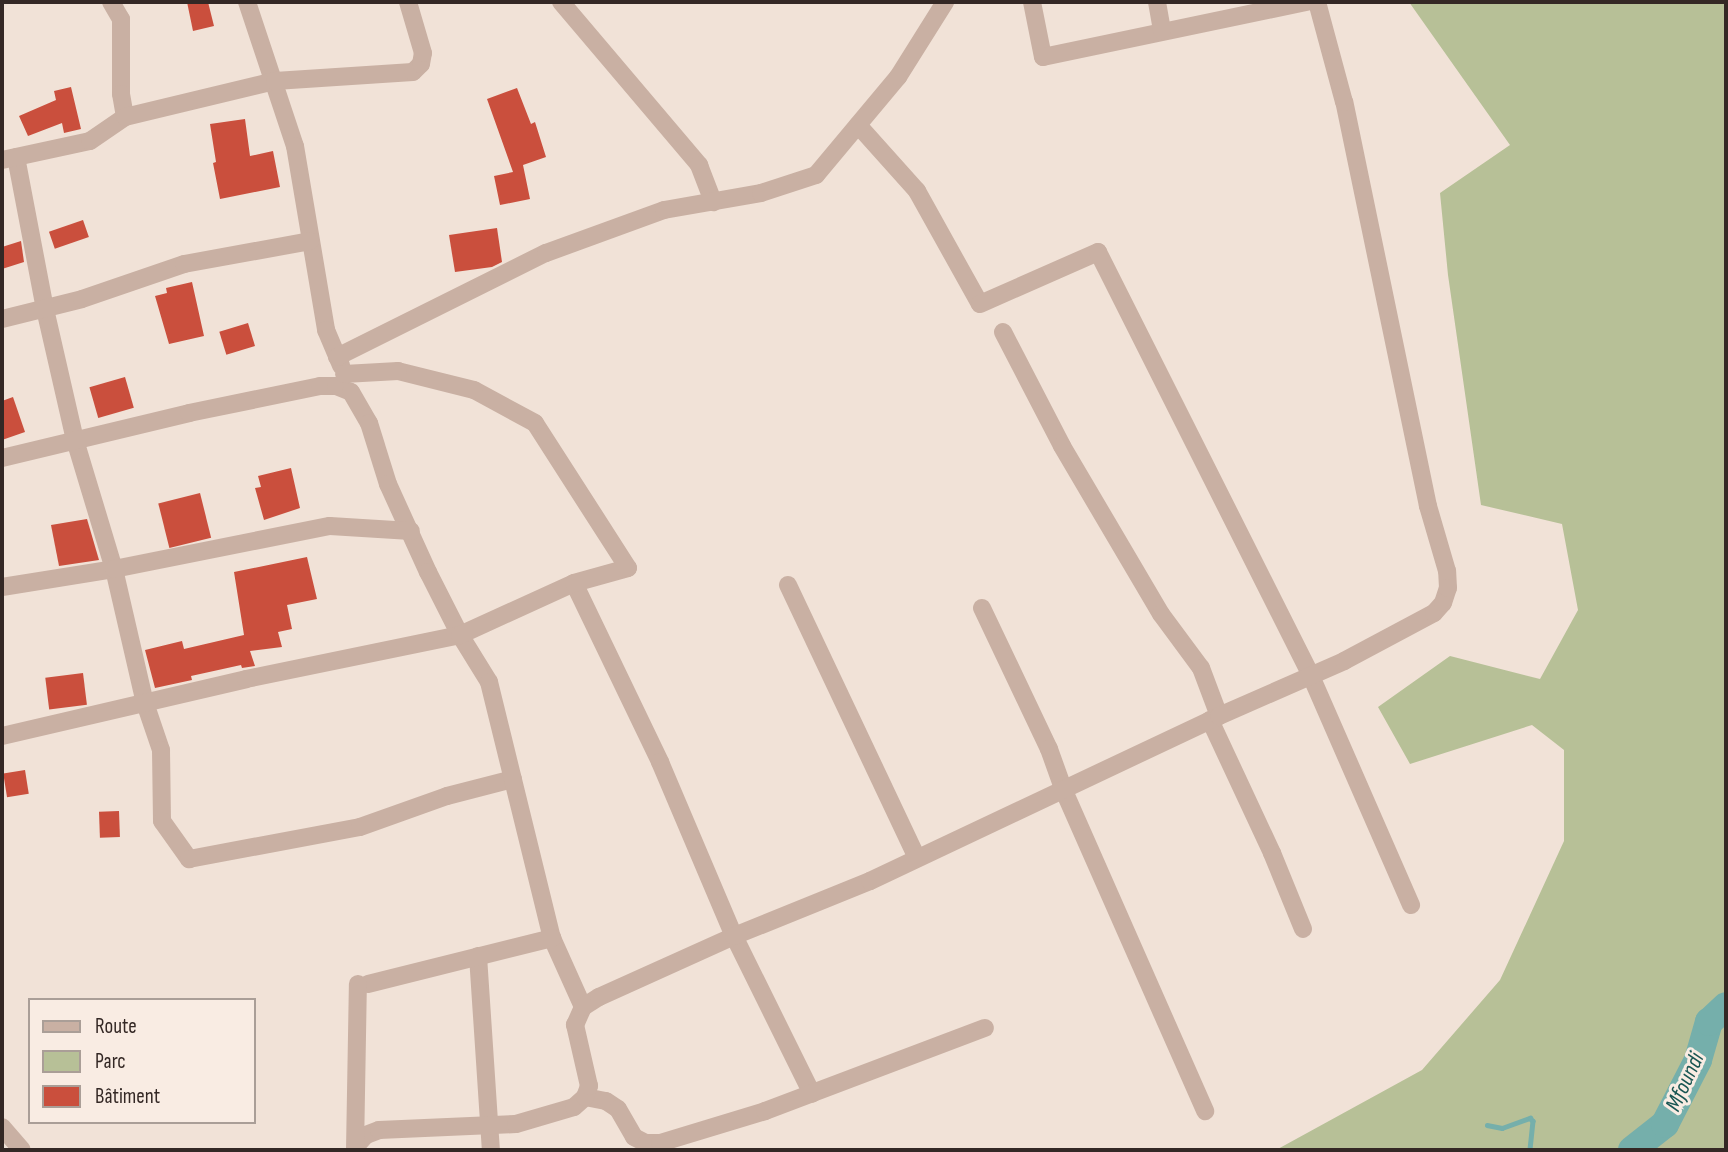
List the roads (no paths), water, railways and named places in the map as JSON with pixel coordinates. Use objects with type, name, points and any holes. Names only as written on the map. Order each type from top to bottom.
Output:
[{"type":"street","points":[[111,2],[121,19],[121,94],[125,117]]},
{"type":"street","points":[[247,2],[295,146],[327,330],[351,393],[369,423],[388,484],[460,635],[489,682],[552,938],[583,1007]]},
{"type":"street","points":[[408,2],[423,53],[421,64],[413,72],[275,81],[125,117],[90,141],[9,159],[75,440],[114,569],[145,703],[160,750],[162,821],[189,859],[360,827],[447,796],[513,779]]},
{"type":"street","points":[[561,2],[699,165],[713,202]]},
{"type":"street","points":[[340,365],[546,253],[664,210],[761,194],[816,175],[898,77],[945,2]]},
{"type":"street","points":[[1032,2],[1043,57],[1307,2]]},
{"type":"street","points":[[1157,2],[1162,31]]},
{"type":"street","points":[[356,1147],[366,1135],[379,1130],[516,1124],[574,1107],[585,1097],[589,1086],[575,1026],[583,1007],[734,936],[1064,792],[1215,718],[1311,676],[1434,614],[1443,603],[1448,588],[1344,102],[1317,2]]},
{"type":"street","points":[[858,125],[917,191],[980,304],[1098,252],[1311,676],[1411,905]]},
{"type":"street","points":[[2,319],[45,309],[184,264],[310,241]]},
{"type":"street","points":[[1003,332],[1069,458],[1161,614],[1201,668],[1215,718],[1303,929]]},
{"type":"street","points":[[2,736],[460,635],[574,583],[628,568],[535,423],[474,390],[398,371],[340,365]]},
{"type":"street","points":[[2,458],[189,412],[320,386],[337,386],[351,393]]},
{"type":"street","points":[[2,587],[114,569],[330,526],[411,530]]},
{"type":"street","points":[[574,583],[660,762],[734,936],[812,1094]]},
{"type":"street","points":[[788,585],[917,858]]},
{"type":"street","points":[[982,608],[1049,749],[1064,792],[1205,1111]]},
{"type":"street","points":[[356,1147],[363,984],[552,938]]},
{"type":"street","points":[[478,956],[491,1150]]},
{"type":"street","points":[[585,1097],[606,1101],[618,1109],[634,1137],[646,1143],[660,1143],[812,1094],[985,1028]]},
{"type":"street","points":[[2,1127],[22,1150]]},
{"type":"waterway","name":"Mfoundi","points":[[1632,1150],[1665,1124],[1698,1060],[1709,1022],[1726,1006]]},
{"type":"waterway","points":[[1487,1125],[1502,1128],[1530,1118],[1533,1121],[1530,1150]]}]
